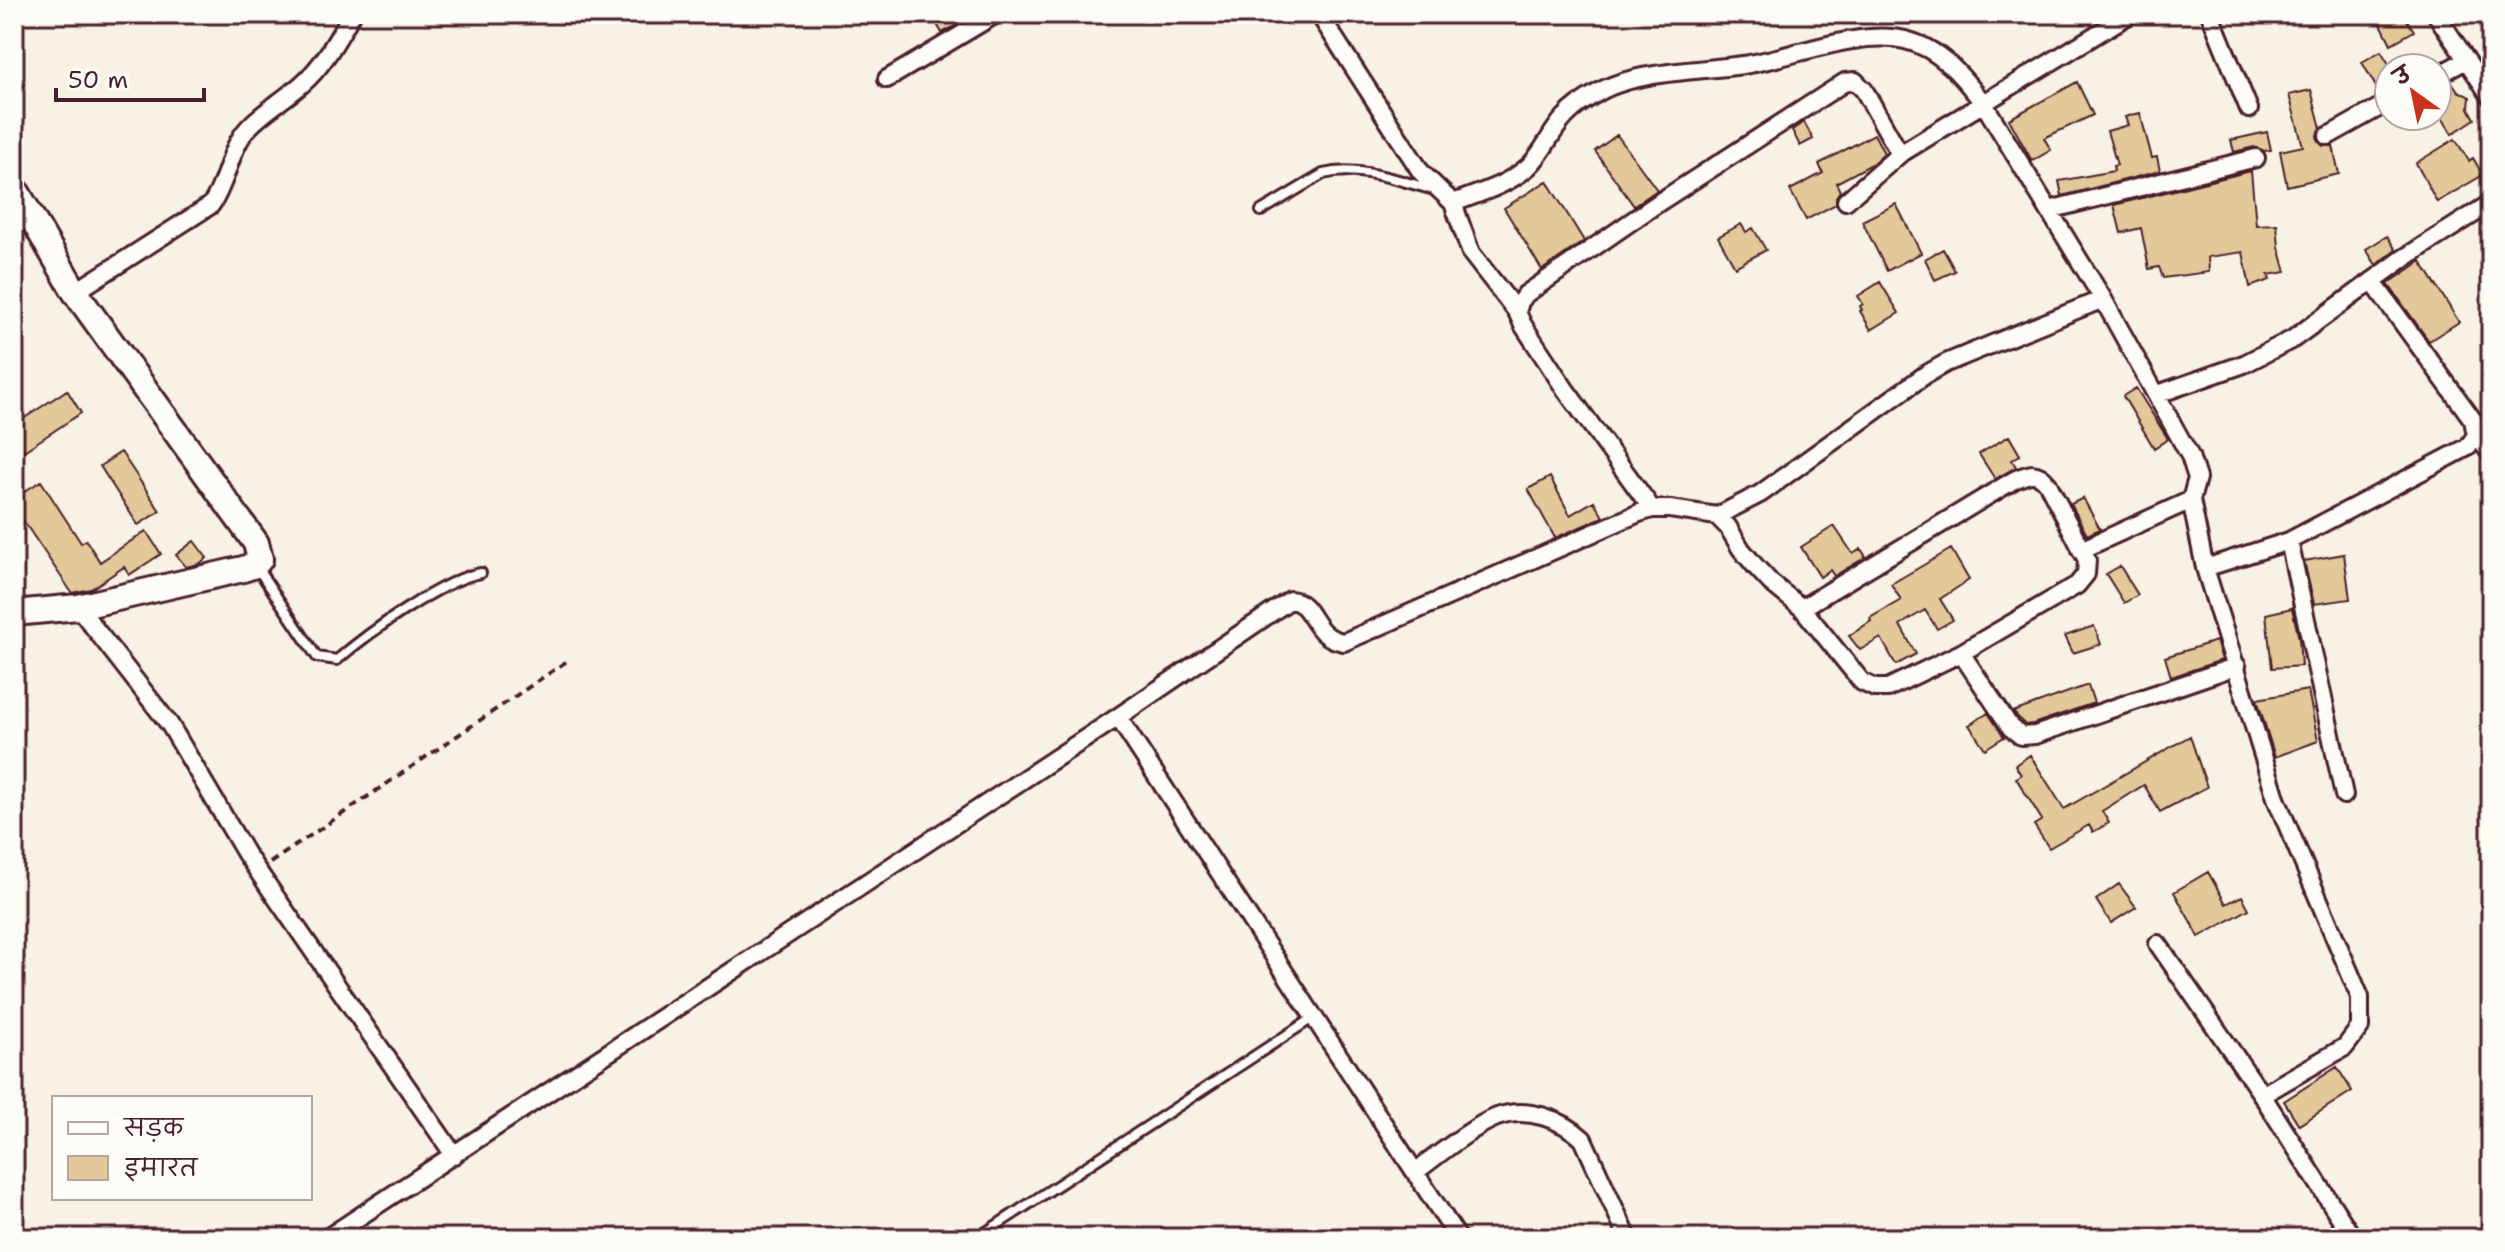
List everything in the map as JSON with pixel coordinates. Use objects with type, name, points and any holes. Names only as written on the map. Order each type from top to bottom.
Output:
[{"type":"main road","points":[[14,187],[75,292],[256,543],[260,559],[255,565],[78,607],[14,613]]},
{"type":"street","points":[[75,292],[211,205],[221,191],[235,150],[247,129],[304,83],[325,59],[352,14]]},
{"type":"street","points":[[887,79],[994,14]]},
{"type":"street","points":[[1319,14],[1421,172],[1453,203],[1471,253],[1517,312],[1565,389],[1652,509]]},
{"type":"street","points":[[1846,201],[1900,154],[2130,14]]},
{"type":"street","points":[[2210,14],[2249,109]]},
{"type":"street","points":[[2436,14],[2491,97]]},
{"type":"street","points":[[1453,203],[1517,175],[1530,165],[1565,116],[1614,84],[1746,65],[1846,42],[1904,40],[1922,46],[1950,64],[1984,104],[2049,210],[2158,394],[2190,456],[2197,478],[2191,500],[2205,568],[2277,801],[2360,997],[2360,1027],[2345,1047],[2262,1095]]},
{"type":"street","points":[[2453,67],[2466,60]]},
{"type":"street","points":[[1517,312],[1526,294],[1661,201],[1845,82],[1855,81],[1864,90],[1900,154]]},
{"type":"street","points":[[2328,136],[2373,111]]},
{"type":"street","points":[[2049,210],[2256,158]]},
{"type":"street","points":[[2158,394],[2244,364],[2293,339],[2372,281],[2491,203]]},
{"type":"street","points":[[2372,281],[2473,420],[2476,435],[2491,454]]},
{"type":"street","points":[[327,1238],[1118,717],[1290,600],[1304,606],[1325,636],[1344,642],[1652,509],[1717,516],[1760,494],[1946,363],[2103,299]]},
{"type":"street","points":[[2205,568],[2289,541],[2468,447],[2476,435]]},
{"type":"street","points":[[1717,516],[1771,583],[1802,608],[1862,682],[1875,688],[1888,688],[1961,653],[2077,585],[2086,574],[2087,560],[2048,484],[2041,475],[2032,473],[2014,480],[1802,608]]},
{"type":"street","points":[[2081,550],[2191,500]]},
{"type":"street","points":[[2289,541],[2344,795]]},
{"type":"street","points":[[78,607],[170,725],[258,871],[454,1155]]},
{"type":"street","points":[[1961,653],[2011,728],[2021,736],[2035,735],[2237,666]]},
{"type":"street","points":[[1118,717],[1458,1238]]},
{"type":"street","points":[[2158,944],[2262,1095],[2353,1238]]},
{"type":"street","points":[[1415,1172],[1492,1119],[1511,1113],[1544,1116],[1571,1127],[1583,1139],[1628,1238]]},
{"type":"lane","points":[[1261,211],[1323,174],[1333,172],[1362,171],[1438,191]]},
{"type":"lane","points":[[255,565],[317,657],[337,660],[456,579],[481,573]]},
{"type":"lane","points":[[977,1238],[1315,1017]]},
{"type":"path","points":[[258,871],[570,659]]},
{"type":"building","points":[[931,14],[952,14],[958,24],[942,33]]},
{"type":"building","points":[[2376,14],[2403,14],[2414,31],[2391,44]]},
{"type":"building","points":[[2373,56],[2373,82],[2362,62]]},
{"type":"building","points":[[2077,82],[2093,115],[2044,138],[2051,150],[2032,161],[2009,119]]},
{"type":"building","points":[[2453,84],[2458,91],[2470,97],[2469,108],[2475,119],[2452,134]]},
{"type":"building","points":[[2311,90],[2321,128],[2318,141],[2323,146],[2333,146],[2339,174],[2287,186],[2280,151],[2303,146],[2289,95]]},
{"type":"building","points":[[2140,113],[2152,158],[2157,157],[2160,171],[2062,196],[2059,181],[2114,171],[2113,166],[2117,165],[2107,131],[2128,125],[2125,117]]},
{"type":"building","points":[[1804,122],[1813,139],[1800,146],[1792,130]]},
{"type":"building","points":[[2267,132],[2271,150],[2254,147],[2234,152],[2231,140]]},
{"type":"building","points":[[1874,134],[1884,153],[1872,164],[1836,183],[1840,191],[1836,204],[1806,220],[1790,190],[1823,173],[1819,164]]},
{"type":"building","points":[[1617,135],[1657,190],[1634,206],[1595,151]]},
{"type":"building","points":[[2455,139],[2469,161],[2473,158],[2483,175],[2437,202],[2416,163]]},
{"type":"building","points":[[2251,171],[2256,225],[2277,224],[2286,272],[2268,275],[2270,280],[2250,287],[2243,252],[2208,257],[2209,272],[2163,278],[2159,267],[2149,269],[2141,228],[2121,233],[2114,205]]},
{"type":"building","points":[[1547,181],[1584,241],[1542,270],[1504,208]]},
{"type":"building","points":[[1896,204],[1921,253],[1887,271],[1862,221]]},
{"type":"building","points":[[1741,224],[1746,232],[1753,228],[1766,250],[1735,267],[1718,237]]},
{"type":"building","points":[[2387,236],[2396,250],[2376,265],[2366,249]]},
{"type":"building","points":[[1943,249],[1955,271],[1935,280],[1925,259]]},
{"type":"building","points":[[2421,261],[2459,322],[2429,341],[2388,284]]},
{"type":"building","points":[[1880,282],[1899,313],[1871,330],[1860,311],[1863,304],[1858,296]]},
{"type":"building","points":[[2136,388],[2168,439],[2154,448],[2123,396]]},
{"type":"building","points":[[67,390],[81,413],[24,451],[22,449],[14,454],[14,425]]},
{"type":"building","points":[[2009,436],[2020,455],[2012,460],[2016,467],[1995,479],[1979,454]]},
{"type":"building","points":[[121,452],[160,511],[138,525],[100,466]]},
{"type":"building","points":[[1550,477],[1570,515],[1594,501],[1603,517],[1555,538],[1528,489]]},
{"type":"building","points":[[41,481],[81,543],[86,540],[100,562],[146,531],[161,554],[129,575],[124,567],[91,589],[72,593],[14,507],[14,498]]},
{"type":"building","points":[[2083,498],[2100,529],[2087,535],[2071,504]]},
{"type":"building","points":[[1834,526],[1853,554],[1861,549],[1866,557],[1834,576],[1830,570],[1820,577],[1801,547]]},
{"type":"building","points":[[194,541],[207,558],[186,567],[176,555]]},
{"type":"building","points":[[1951,549],[1969,580],[1940,599],[1953,620],[1937,629],[1925,610],[1900,625],[1916,654],[1896,665],[1881,638],[1860,650],[1849,636],[1871,621],[1870,618],[1901,600],[1891,584]]},
{"type":"building","points":[[2344,554],[2350,599],[2314,604],[2304,561]]},
{"type":"building","points":[[2120,566],[2138,595],[2124,603],[2106,574]]},
{"type":"building","points":[[2292,608],[2301,666],[2272,668],[2266,614]]},
{"type":"building","points":[[2094,626],[2101,644],[2073,653],[2065,636]]},
{"type":"building","points":[[2216,641],[2222,660],[2171,677],[2165,657]]},
{"type":"building","points":[[2088,685],[2094,703],[2025,725],[2013,712]]},
{"type":"building","points":[[2308,690],[2318,741],[2275,757],[2257,699]]},
{"type":"building","points":[[1988,713],[2004,737],[1985,749],[1969,725]]},
{"type":"building","points":[[2190,736],[2207,787],[2160,812],[2144,785],[2102,811],[2109,823],[2093,832],[2089,825],[2049,848],[2034,825],[2042,820],[2016,778],[2021,775],[2015,765],[2030,755],[2064,809]]},
{"type":"building","points":[[2208,872],[2226,904],[2242,896],[2249,909],[2199,937],[2174,892]]},
{"type":"building","points":[[2119,884],[2136,907],[2111,923],[2096,900]]},
{"type":"building","points":[[2337,1067],[2352,1091],[2299,1125],[2284,1101]]}]
